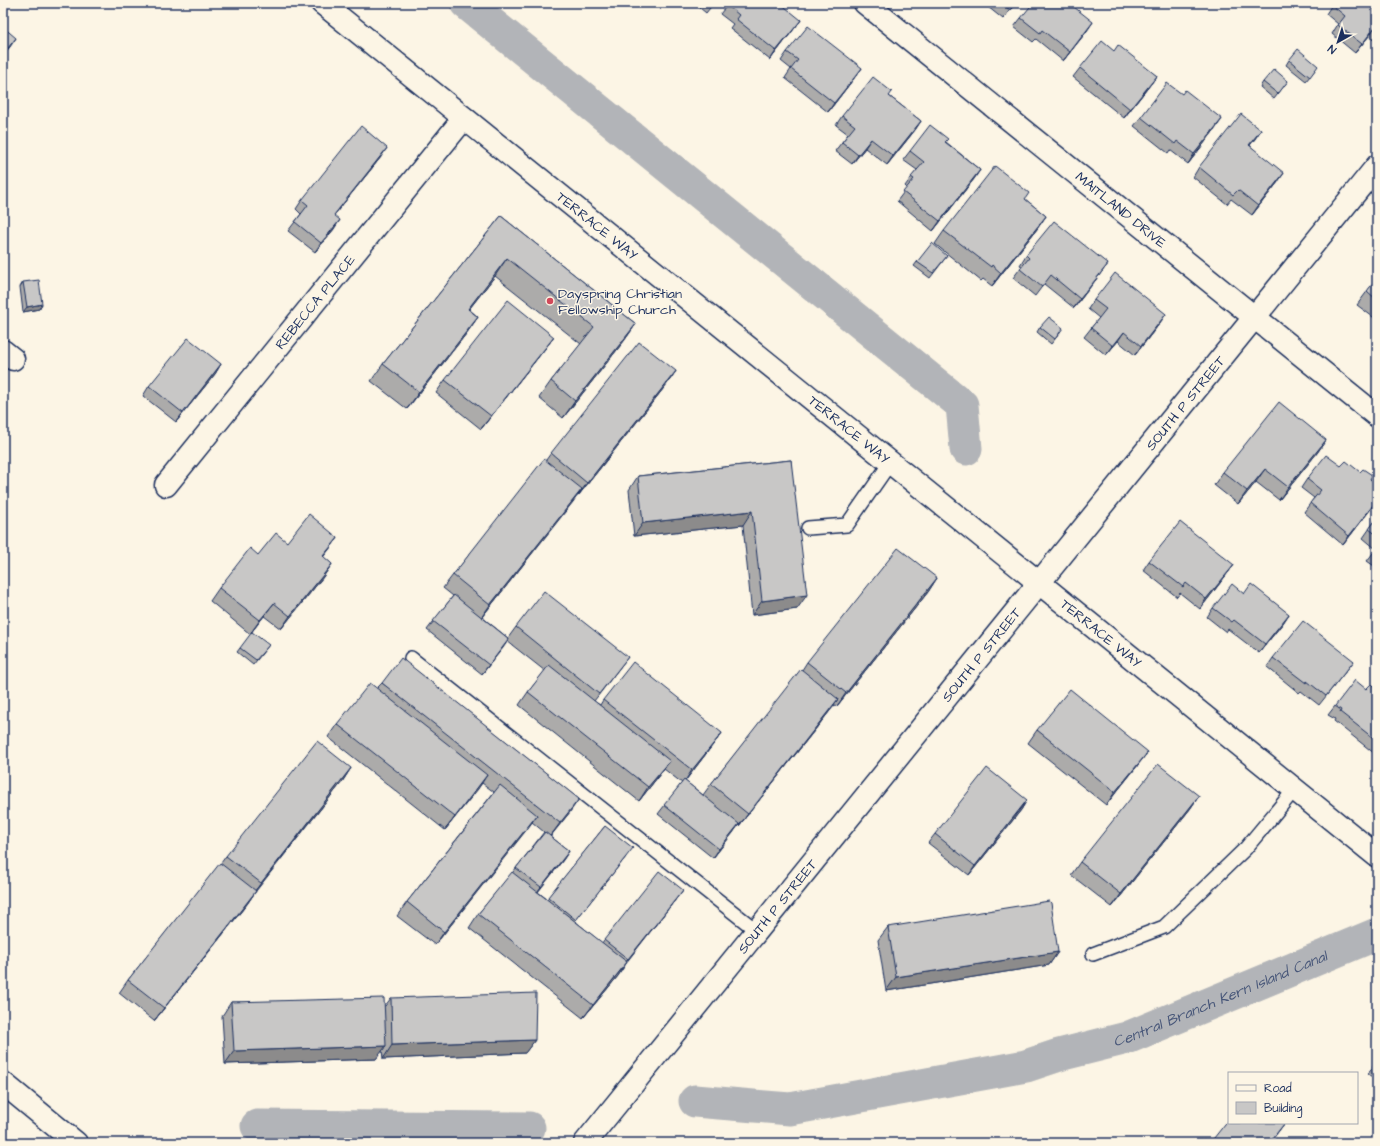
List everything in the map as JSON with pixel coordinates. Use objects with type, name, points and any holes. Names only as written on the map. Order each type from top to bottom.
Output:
[{"type":"main road","name":"TERRACE WAY","points":[[322,3],[1377,856]]},
{"type":"main road","name":"MAITLAND DRIVE","points":[[865,3],[1377,416]]},
{"type":"main road","name":"REBECCA PLACE","points":[[166,485],[464,118]]},
{"type":"main road","name":"SOUTH P STREET","points":[[585,1143],[1377,166]]},
{"type":"main road","points":[[3,1083],[76,1143]]},
{"type":"lane","points":[[808,528],[847,524],[890,463]]},
{"type":"lane","points":[[411,658],[757,931]]},
{"type":"lane","points":[[1093,954],[1164,927],[1246,848],[1295,789]]},
{"type":"building","points":[[729,3],[780,3],[801,20],[776,51],[736,19],[739,15],[727,5]]},
{"type":"building","points":[[1001,3],[1015,3],[1010,10]]},
{"type":"building","points":[[1033,3],[1069,3],[1093,22],[1070,52],[1042,30],[1040,33],[1021,18]]},
{"type":"building","points":[[1333,3],[1377,3],[1377,28],[1375,27],[1362,44],[1338,25],[1345,16],[1332,5]]},
{"type":"building","points":[[808,26],[862,68],[834,103],[791,69],[798,60],[787,52]]},
{"type":"building","points":[[3,27],[16,38],[3,54]]},
{"type":"building","points":[[1102,41],[1114,51],[1118,45],[1157,76],[1130,109],[1080,68]]},
{"type":"building","points":[[1298,49],[1318,66],[1310,77],[1289,60]]},
{"type":"building","points":[[1274,69],[1288,81],[1278,94],[1263,82]]},
{"type":"building","points":[[873,77],[892,92],[889,96],[921,121],[893,156],[871,139],[858,155],[842,142],[855,126],[842,116]]},
{"type":"building","points":[[1167,83],[1182,94],[1185,90],[1222,119],[1194,154],[1177,141],[1175,144],[1141,117]]},
{"type":"building","points":[[1241,114],[1261,130],[1249,145],[1284,173],[1258,206],[1238,190],[1233,195],[1199,167]]},
{"type":"building","points":[[930,125],[948,139],[945,142],[980,170],[940,221],[903,192],[914,179],[911,177],[924,162],[910,151]]},
{"type":"building","points":[[361,126],[387,148],[334,215],[340,220],[321,243],[295,222],[308,205],[302,200]]},
{"type":"building","points":[[995,166],[1029,193],[1025,199],[1046,216],[1001,273],[944,231]]},
{"type":"building","name":"Dayspring Christian Fellowship Church","points":[[501,216],[636,324],[575,401],[551,381],[594,327],[507,258],[468,309],[478,317],[419,392],[383,364]]},
{"type":"building","points":[[1054,221],[1108,264],[1080,299],[1051,275],[1042,287],[1020,269],[1029,258],[1026,255]]},
{"type":"building","points":[[932,243],[947,256],[933,273],[917,262]]},
{"type":"building","points":[[1115,273],[1166,314],[1141,346],[1124,332],[1113,346],[1091,328],[1106,309],[1094,300]]},
{"type":"building","points":[[1377,278],[1377,300],[1367,291]]},
{"type":"building","points":[[39,280],[42,304],[27,307],[23,282]]},
{"type":"building","points":[[508,300],[554,337],[491,416],[445,380]]},
{"type":"building","points":[[1049,317],[1063,328],[1055,339],[1040,327]]},
{"type":"building","points":[[188,338],[221,364],[183,413],[149,386]]},
{"type":"building","points":[[639,342],[676,371],[587,483],[551,453]]},
{"type":"building","points":[[1279,402],[1326,440],[1288,487],[1265,469],[1247,491],[1223,472]]},
{"type":"building","points":[[1326,455],[1341,466],[1346,461],[1360,472],[1363,469],[1372,475],[1370,479],[1377,485],[1377,500],[1349,536],[1310,503],[1321,490],[1307,479]]},
{"type":"building","points":[[544,459],[582,489],[490,605],[453,575]]},
{"type":"building","points":[[791,460],[807,595],[762,601],[752,511],[643,523],[638,476]]},
{"type":"building","points":[[309,514],[338,538],[323,556],[332,564],[290,616],[274,603],[260,620],[219,588],[250,548],[258,555],[276,533],[287,542]]},
{"type":"building","points":[[1377,518],[1377,535],[1369,529]]},
{"type":"building","points":[[1180,522],[1234,565],[1206,599],[1186,583],[1183,587],[1149,561]]},
{"type":"building","points":[[898,548],[937,578],[846,693],[807,662]]},
{"type":"building","points":[[1232,584],[1244,594],[1251,584],[1289,614],[1265,644],[1234,620],[1232,622],[1213,608]]},
{"type":"building","points":[[544,591],[628,657],[599,694],[516,627]]},
{"type":"building","points":[[454,595],[509,639],[489,665],[433,621]]},
{"type":"building","points":[[1303,621],[1354,661],[1326,696],[1273,658]]},
{"type":"building","points":[[252,632],[269,645],[256,660],[240,648]]},
{"type":"building","points":[[401,658],[579,799],[560,823],[382,683]]},
{"type":"building","points":[[633,662],[722,733],[692,770],[603,700]]},
{"type":"building","points":[[549,665],[670,761],[648,787],[528,692]]},
{"type":"building","points":[[801,669],[838,699],[748,814],[711,784]]},
{"type":"building","points":[[1355,680],[1366,689],[1371,684],[1377,689],[1377,741],[1340,712],[1341,710],[1335,706]]},
{"type":"building","points":[[370,683],[487,775],[455,817],[337,724]]},
{"type":"building","points":[[1070,689],[1148,752],[1115,792],[1037,730]]},
{"type":"building","points":[[317,741],[351,768],[261,883],[226,856]]},
{"type":"building","points":[[1158,764],[1199,796],[1121,894],[1080,862]]},
{"type":"building","points":[[987,768],[1027,800],[975,866],[935,834]]},
{"type":"building","points":[[684,780],[739,824],[719,849],[664,805]]},
{"type":"building","points":[[500,785],[537,815],[444,932],[407,902]]},
{"type":"building","points":[[605,826],[633,848],[576,920],[548,897]]},
{"type":"building","points":[[545,832],[569,851],[541,887],[516,868]]},
{"type":"building","points":[[220,863],[256,891],[164,1008],[128,980]]},
{"type":"building","points":[[659,871],[683,890],[628,959],[604,940]]},
{"type":"building","points":[[512,872],[627,962],[593,1005],[478,914]]},
{"type":"building","points":[[1049,901],[1051,903],[1058,952],[896,977],[888,927]]},
{"type":"building","points":[[536,993],[535,1040],[392,1045],[391,998]]},
{"type":"building","points":[[384,998],[386,1046],[234,1051],[231,1002]]},
{"type":"building","points":[[1228,1120],[1228,1124],[1284,1124],[1269,1143],[1210,1143]]},
{"type":"waterway","points":[[466,3],[962,405],[966,449]]},
{"type":"waterway","name":"Central Branch Kern Island Canal","points":[[695,1101],[790,1109],[1026,1066],[1059,1055],[1127,1038],[1377,934]]},
{"type":"waterway","points":[[257,1126],[529,1128]]},
{"type":"place","name":"Dayspring Christian Fellowship Church","points":[[550,301]]}]
